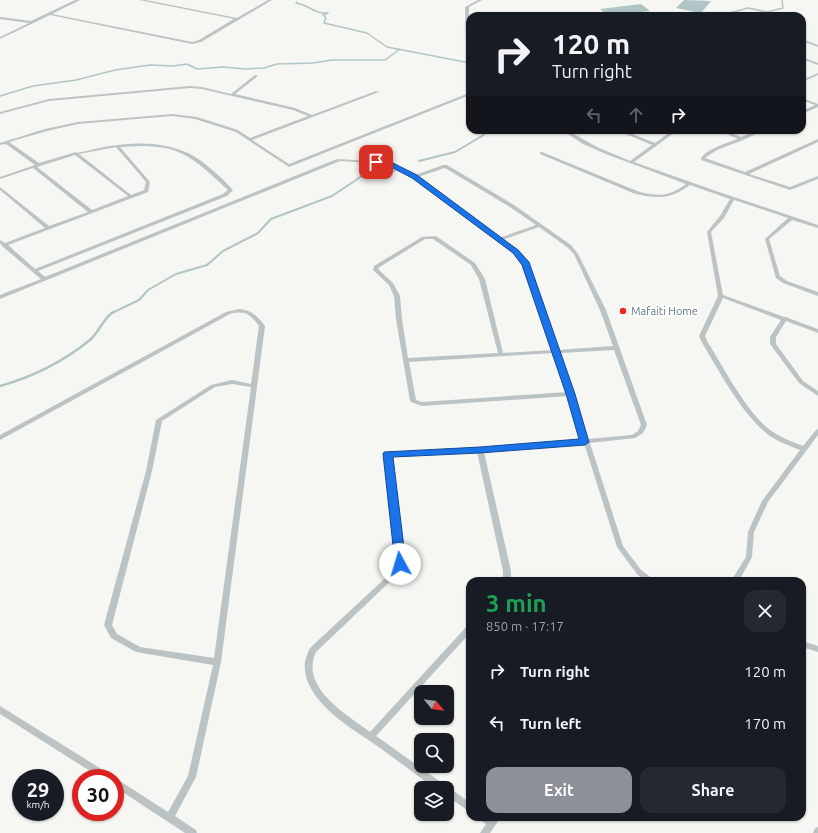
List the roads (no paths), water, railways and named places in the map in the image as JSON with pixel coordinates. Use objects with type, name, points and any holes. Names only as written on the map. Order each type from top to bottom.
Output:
[{"type":"street","points":[[0,38],[77,0]]},
{"type":"street","points":[[141,0],[237,19]]},
{"type":"street","points":[[49,14],[192,43],[200,41],[270,0]]},
{"type":"street","points":[[466,12],[466,8],[480,0]]},
{"type":"street","points":[[0,18],[30,22]]},
{"type":"street","points":[[806,42],[818,46]]},
{"type":"street","points":[[806,60],[818,64]]},
{"type":"street","points":[[806,79],[818,74]]},
{"type":"street","points":[[233,94],[256,76]]},
{"type":"street","points":[[0,113],[49,100],[190,87],[233,94],[294,109],[310,116]]},
{"type":"street","points":[[250,139],[377,92]]},
{"type":"street","points":[[0,144],[46,130],[78,123],[172,115],[196,118],[223,126],[250,139],[289,166],[466,96]]},
{"type":"street","points":[[806,100],[818,105]]},
{"type":"street","points":[[806,111],[818,105]]},
{"type":"street","points":[[571,134],[597,150],[689,184],[818,227]]},
{"type":"street","points":[[628,134],[655,145]]},
{"type":"street","points":[[631,162],[670,134]]},
{"type":"street","points":[[730,134],[742,139]]},
{"type":"street","points":[[754,134],[716,149],[703,158],[708,162],[792,189],[818,177]]},
{"type":"street","points":[[745,174],[818,140]]},
{"type":"street","points":[[6,142],[91,212]]},
{"type":"street","points":[[0,178],[75,153],[153,144],[175,149],[194,158],[231,190],[225,195],[35,271]]},
{"type":"street","points":[[4,245],[146,191],[148,182],[118,147]]},
{"type":"street","points":[[75,153],[131,197]]},
{"type":"street","points":[[541,153],[635,192],[651,196],[664,197],[675,194],[689,184]]},
{"type":"street","points":[[0,297],[339,160],[388,163],[415,177],[515,252],[526,264],[571,394],[585,442],[620,547],[639,572],[645,577]]},
{"type":"street","points":[[415,177],[446,166],[512,206],[562,240],[576,254],[603,310],[644,426],[641,432],[633,437],[480,450],[388,454],[400,566],[397,571],[313,650],[309,656],[309,673],[323,700],[370,737],[432,781]]},
{"type":"street","points":[[0,188],[48,228]]},
{"type":"street","points":[[733,198],[722,217],[709,232],[721,296],[702,336],[735,389],[760,424],[774,435],[804,450]]},
{"type":"street","points":[[791,218],[767,239],[778,277],[785,282],[818,294]]},
{"type":"street","points":[[498,240],[539,225]]},
{"type":"street","points":[[501,354],[482,279],[477,269],[473,264],[436,238],[428,237],[381,263],[376,269],[392,284],[397,296],[400,326],[412,401],[419,404],[571,394]]},
{"type":"street","points":[[0,241],[44,279]]},
{"type":"street","points":[[721,296],[818,331]]},
{"type":"street","points":[[0,438],[228,313],[241,309],[254,315],[262,326],[217,662],[192,777],[170,817]]},
{"type":"street","points":[[785,318],[773,337],[773,344],[801,382],[818,394]]},
{"type":"street","points":[[406,360],[616,348]]},
{"type":"street","points":[[217,662],[139,650],[114,636],[108,625],[149,471],[159,420],[213,386],[232,382],[253,386]]},
{"type":"street","points":[[738,577],[749,557],[752,532],[765,501],[818,431]]},
{"type":"street","points":[[480,450],[507,571],[507,577]]},
{"type":"street","points":[[370,737],[466,632]]},
{"type":"street","points":[[806,645],[818,649]]},
{"type":"street","points":[[0,710],[94,769]]},
{"type":"street","points":[[124,788],[193,833]]},
{"type":"street","points":[[454,796],[466,805]]},
{"type":"street","points":[[484,833],[493,821]]},
{"type":"waterway","points":[[767,12],[783,8],[782,0]]},
{"type":"waterway","points":[[297,2],[296,3],[305,5],[318,12],[328,13],[323,15],[326,18],[324,23],[367,33],[387,47],[399,49]]},
{"type":"waterway","points":[[733,12],[748,8],[767,12]]},
{"type":"waterway","points":[[0,96],[33,86],[76,80],[115,70],[150,65],[173,66],[187,64],[197,69],[223,67],[245,69],[264,68],[277,64],[313,63],[332,60],[385,60],[399,49]]},
{"type":"waterway","points":[[399,49],[466,62]]},
{"type":"waterway","points":[[480,137],[485,134]]},
{"type":"waterway","points":[[419,161],[455,152],[482,136]]},
{"type":"waterway","points":[[112,313],[139,300],[148,290],[176,274],[207,265],[223,251],[258,233],[271,219],[332,196],[368,172],[394,171]]},
{"type":"waterway","points":[[0,386],[47,368],[80,348],[90,340],[106,318],[112,313]]},
{"type":"place","name":"Mafaiti Home","points":[[623,311]]}]
